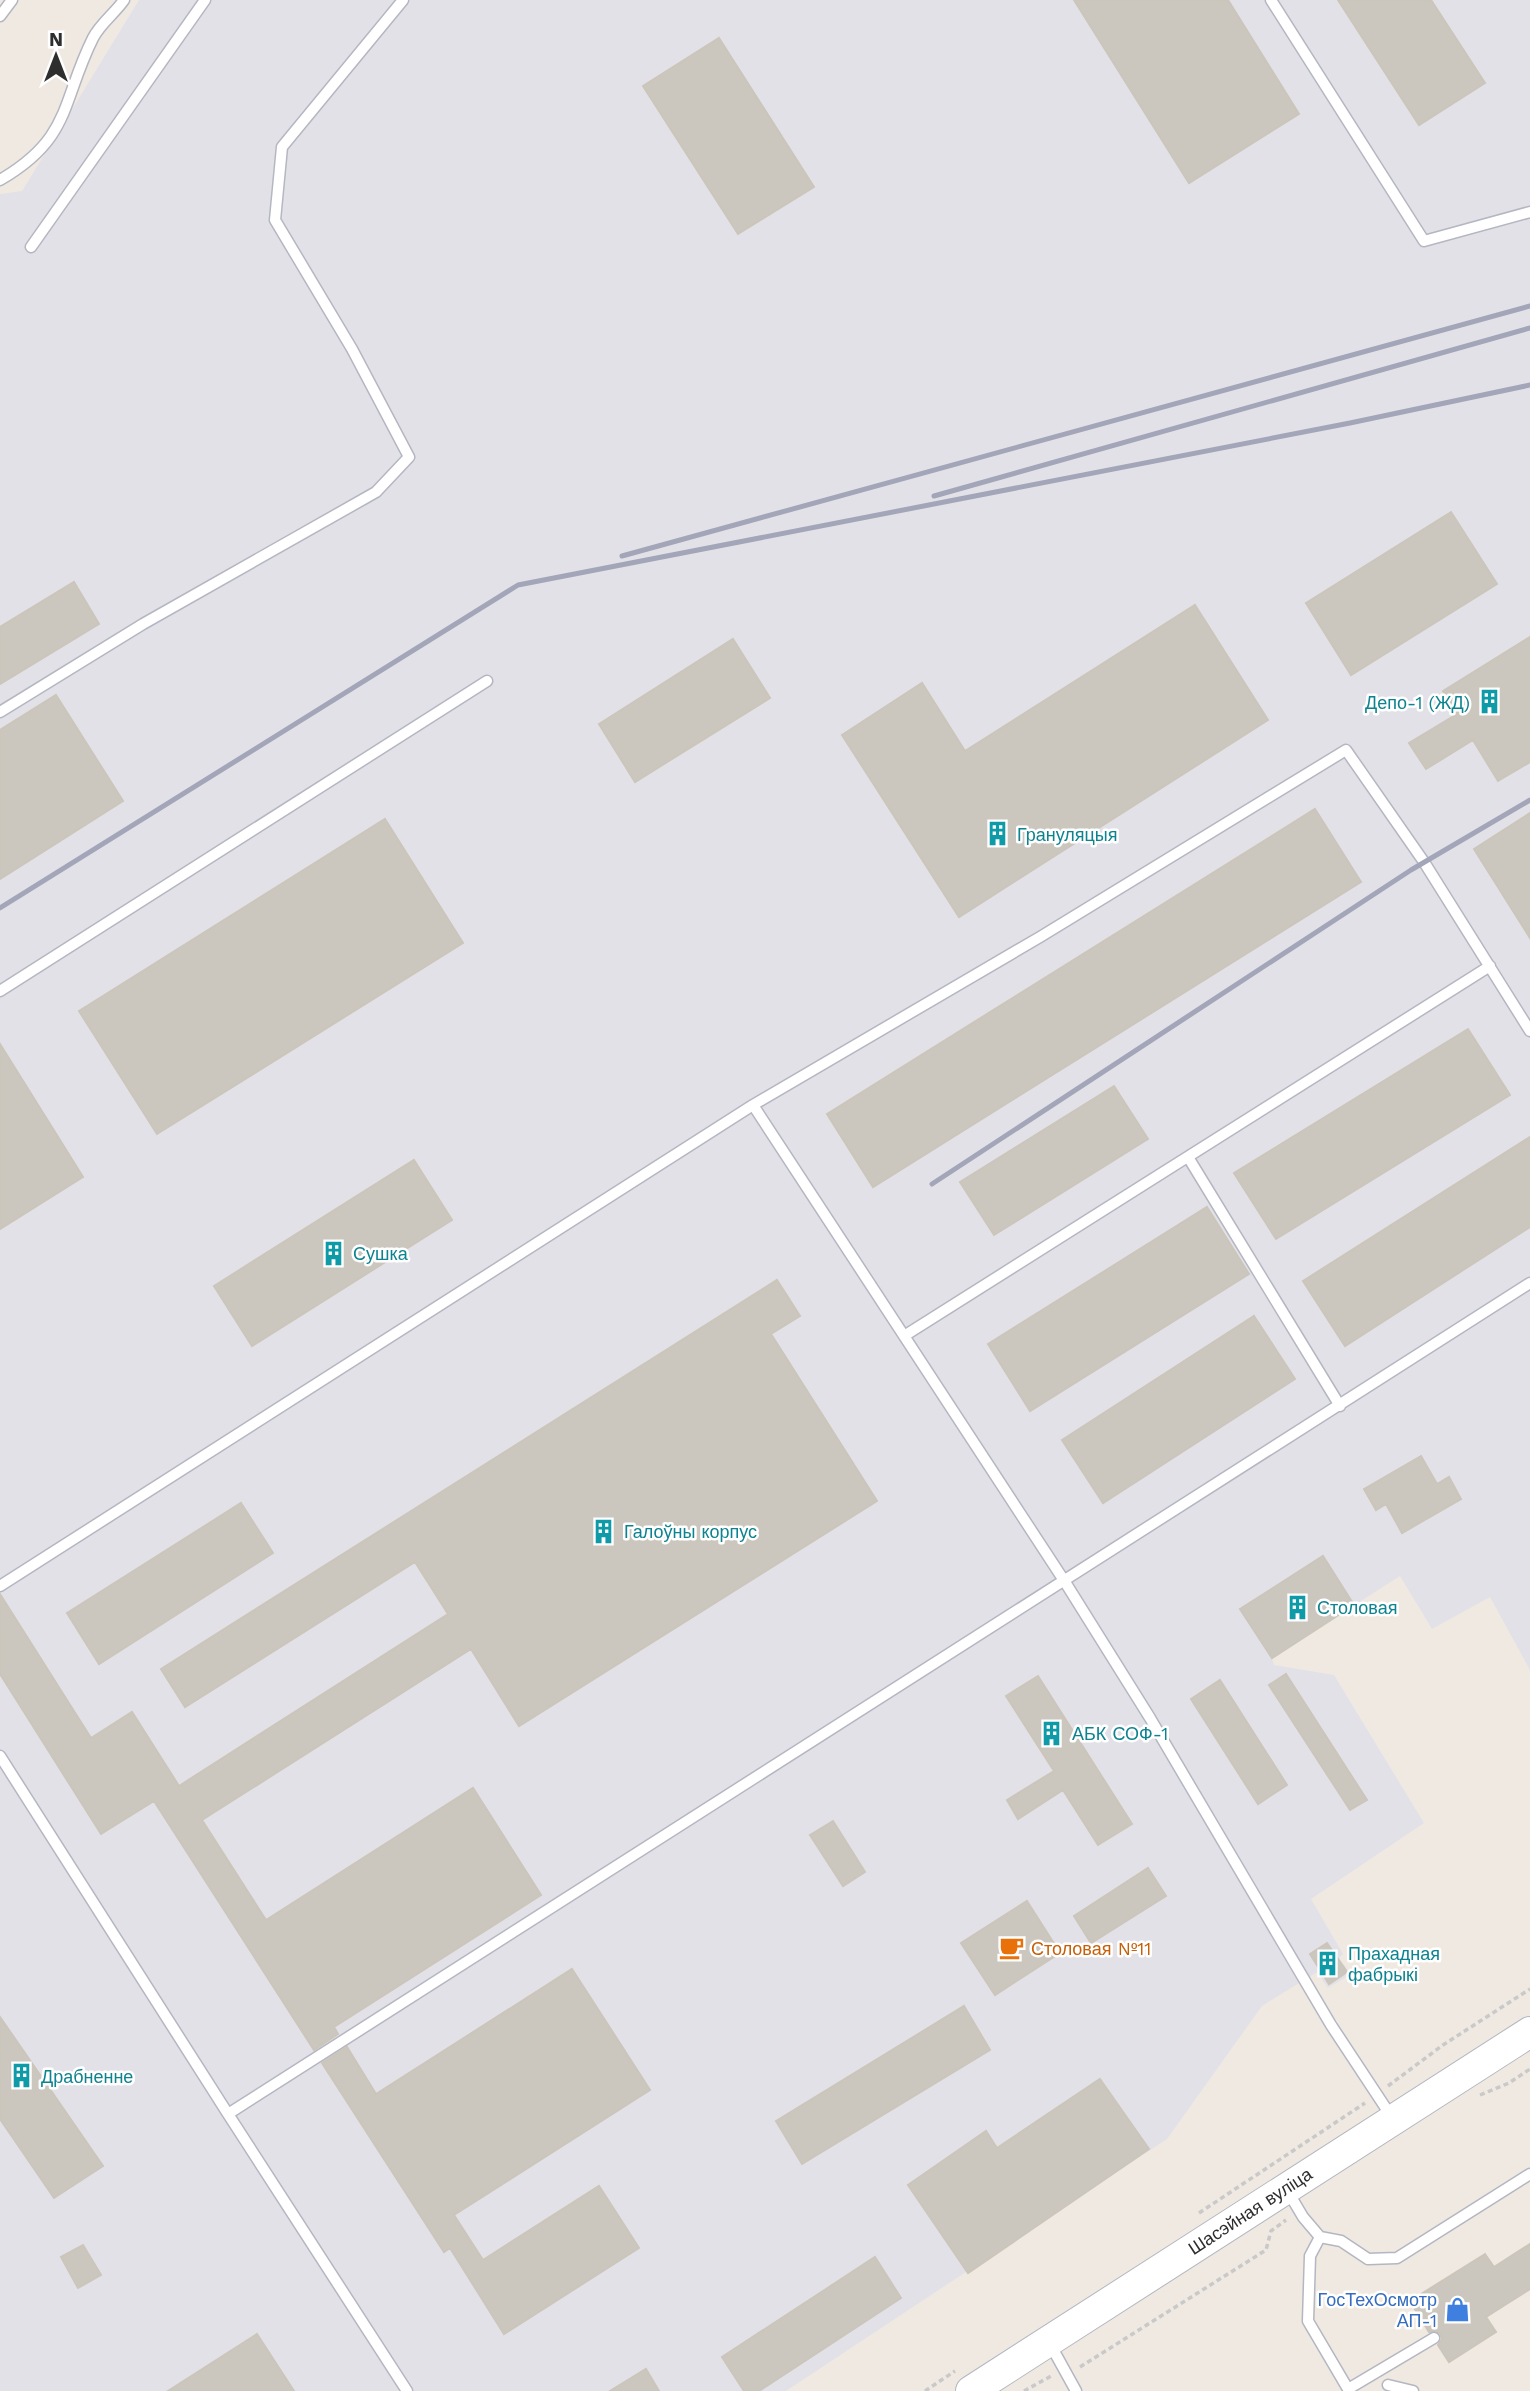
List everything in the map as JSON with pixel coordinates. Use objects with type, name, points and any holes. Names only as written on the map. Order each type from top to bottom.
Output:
[{"type":"main road","name":"Шасэйная вуліца","points":[[965,2380],[1048,2341],[1292,2199],[1385,2106],[1530,2032]]},
{"type":"lane","points":[[0,16],[12,0]]},
{"type":"lane","points":[[0,180],[47,144],[68,108],[94,37],[124,0]]},
{"type":"lane","points":[[31,247],[205,0]]},
{"type":"lane","points":[[0,712],[143,624],[376,492],[409,457],[352,349],[275,220],[282,147],[403,0]]},
{"type":"lane","points":[[1271,0],[1424,241],[1530,212]]},
{"type":"lane","points":[[0,990],[487,681]]},
{"type":"lane","points":[[0,1586],[753,1105],[1040,937],[1346,750],[1424,862],[1530,1031]]},
{"type":"lane","points":[[904,1336],[1490,967]]},
{"type":"lane","points":[[753,1105],[1065,1582],[1150,1718],[1331,2025],[1385,2106]]},
{"type":"lane","points":[[1188,1157],[1339,1406]]},
{"type":"lane","points":[[228,2114],[1530,1283]]},
{"type":"lane","points":[[0,1756],[407,2391]]},
{"type":"lane","points":[[1292,2199],[1320,2237],[1341,2241],[1368,2259],[1397,2258],[1529,2174]]},
{"type":"lane","points":[[1320,2237],[1310,2256],[1308,2321],[1349,2389],[1434,2338]]},
{"type":"lane","points":[[1048,2341],[1076,2391]]},
{"type":"lane","points":[[1388,2385],[1413,2391]]},
{"type":"path","points":[[1198,2214],[1385,2106],[1443,2045],[1530,1989]]},
{"type":"path","points":[[1024,2391],[1065,2371],[1082,2367],[1266,2250],[1271,2231],[1292,2199]]},
{"type":"path","points":[[925,2391],[965,2380]]},
{"type":"shaded area","points":[[139,0],[1530,0],[1530,1670],[1490,1597],[1432,1629],[1400,1576],[1272,1658],[1274,1665],[1334,1675],[1424,1823],[1311,1899],[1343,1954],[1339,1958],[1351,1974],[1328,1988],[1317,1972],[1262,2006],[1167,2139],[786,2391],[0,2391],[0,194],[22,191]]},
{"type":"building","points":[[1074,0],[1228,0],[1299,114],[1189,183]]},
{"type":"building","points":[[1338,0],[1431,0],[1485,83],[1419,125]]},
{"type":"building","points":[[719,38],[814,187],[738,234],[643,86]]},
{"type":"building","points":[[1451,512],[1497,584],[1351,675],[1306,603]]},
{"type":"building","points":[[74,582],[99,624],[0,684],[0,627]]},
{"type":"building","name":"Грануляцыя","points":[[1195,605],[1268,720],[959,917],[842,735],[922,683],[965,751]]},
{"type":"building","name":"Депо-1 (ЖД)","points":[[1530,637],[1530,762],[1498,781],[1473,740],[1426,769],[1409,743],[1457,714],[1443,691]]},
{"type":"building","points":[[733,639],[770,698],[635,782],[599,724]]},
{"type":"building","points":[[56,695],[123,801],[0,879],[0,730]]},
{"type":"building","points":[[1315,809],[1361,882],[873,1187],[827,1114]]},
{"type":"building","points":[[1530,813],[1530,938],[1474,849]]},
{"type":"building","points":[[385,819],[463,943],[157,1134],[79,1011]]},
{"type":"building","points":[[1468,1029],[1510,1095],[1276,1239],[1234,1173]]},
{"type":"building","points":[[0,1044],[83,1177],[0,1229]]},
{"type":"building","points":[[1114,1086],[1148,1139],[994,1235],[960,1182]]},
{"type":"building","points":[[1530,1137],[1530,1227],[1345,1346],[1303,1281]]},
{"type":"building","name":"Сушка","points":[[414,1160],[452,1220],[252,1346],[214,1286]]},
{"type":"building","points":[[1207,1207],[1249,1274],[1030,1411],[988,1344]]},
{"type":"building","name":"Галоўны корпус","points":[[777,1280],[800,1316],[771,1334],[877,1501],[519,1726],[471,1649],[202,1820],[266,1920],[473,1788],[541,1895],[334,2027],[338,2034],[314,2050],[154,1801],[101,1834],[0,1674],[0,1594],[91,1738],[132,1712],[179,1786],[448,1614],[415,1562],[185,1707],[161,1669]]},
{"type":"building","points":[[1254,1316],[1295,1379],[1103,1503],[1062,1440]]},
{"type":"building","points":[[1421,1456],[1437,1484],[1449,1477],[1461,1499],[1402,1533],[1386,1504],[1376,1510],[1364,1489]]},
{"type":"building","points":[[241,1503],[273,1553],[99,1664],[67,1613]]},
{"type":"building","name":"Столовая","points":[[1323,1556],[1354,1605],[1272,1658],[1240,1609]]},
{"type":"building","points":[[1286,1674],[1367,1800],[1350,1810],[1269,1685]]},
{"type":"building","name":"АБК СОФ-1","points":[[1038,1676],[1132,1824],[1098,1845],[1063,1790],[1018,1819],[1007,1800],[1054,1771],[1006,1696]]},
{"type":"building","points":[[1220,1680],[1287,1785],[1258,1804],[1191,1699]]},
{"type":"building","points":[[833,1821],[865,1872],[843,1886],[810,1835]]},
{"type":"building","points":[[1148,1868],[1166,1896],[1091,1943],[1074,1916]]},
{"type":"building","name":"Столовая №11","points":[[1027,1901],[1060,1953],[995,1995],[961,1943]]},
{"type":"building","name":"Прахадная фабрыкі","points":[[1327,1943],[1347,1972],[1329,1984],[1310,1954]]},
{"type":"building","points":[[572,1969],[650,2090],[454,2215],[483,2260],[599,2186],[639,2248],[504,2334],[450,2248],[444,2252],[322,2063],[347,2047],[376,2094]]},
{"type":"building","points":[[964,2006],[990,2050],[802,2164],[776,2121]]},
{"type":"building","name":"Драбненне","points":[[0,2017],[103,2166],[54,2198],[0,2119]]},
{"type":"building","points":[[1100,2079],[1149,2149],[968,2273],[908,2185],[986,2131],[997,2148]]},
{"type":"building","name":"ГосТехОсмотр АП-1","points":[[1530,2244],[1530,2289],[1486,2317],[1496,2332],[1449,2362],[1438,2345],[1442,2339],[1440,2333],[1429,2332],[1410,2301],[1485,2254],[1494,2267]]},
{"type":"building","points":[[83,2245],[101,2275],[78,2288],[61,2257]]},
{"type":"building","points":[[875,2257],[901,2298],[759,2391],[744,2391],[722,2357]]},
{"type":"building","points":[[257,2334],[294,2391],[168,2391]]},
{"type":"building","points":[[646,2369],[659,2391],[610,2391]]},
{"type":"railway","points":[[622,556],[1530,306]]},
{"type":"railway","points":[[934,496],[1530,328]]},
{"type":"railway","points":[[0,908],[518,585],[1350,423],[1530,385]]},
{"type":"railway","points":[[932,1184],[1411,870],[1530,800]]},
{"type":"place","name":"Депо-1 (ЖД)","points":[[1490,702]]},
{"type":"place","name":"Грануляцыя","points":[[997,834]]},
{"type":"place","name":"Сушка","points":[[333,1253]]},
{"type":"place","name":"Галоўны корпус","points":[[604,1531]]},
{"type":"place","name":"Столовая","points":[[1297,1607]]},
{"type":"place","name":"АБК СОФ-1","points":[[1052,1733]]},
{"type":"place","name":"Столовая №11","points":[[1011,1948]]},
{"type":"place","name":"Прахадная фабрыкі","points":[[1328,1963]]},
{"type":"place","name":"Драбненне","points":[[21,2076]]},
{"type":"place","name":"ГосТехОсмотр АП-1","points":[[1457,2309]]}]
